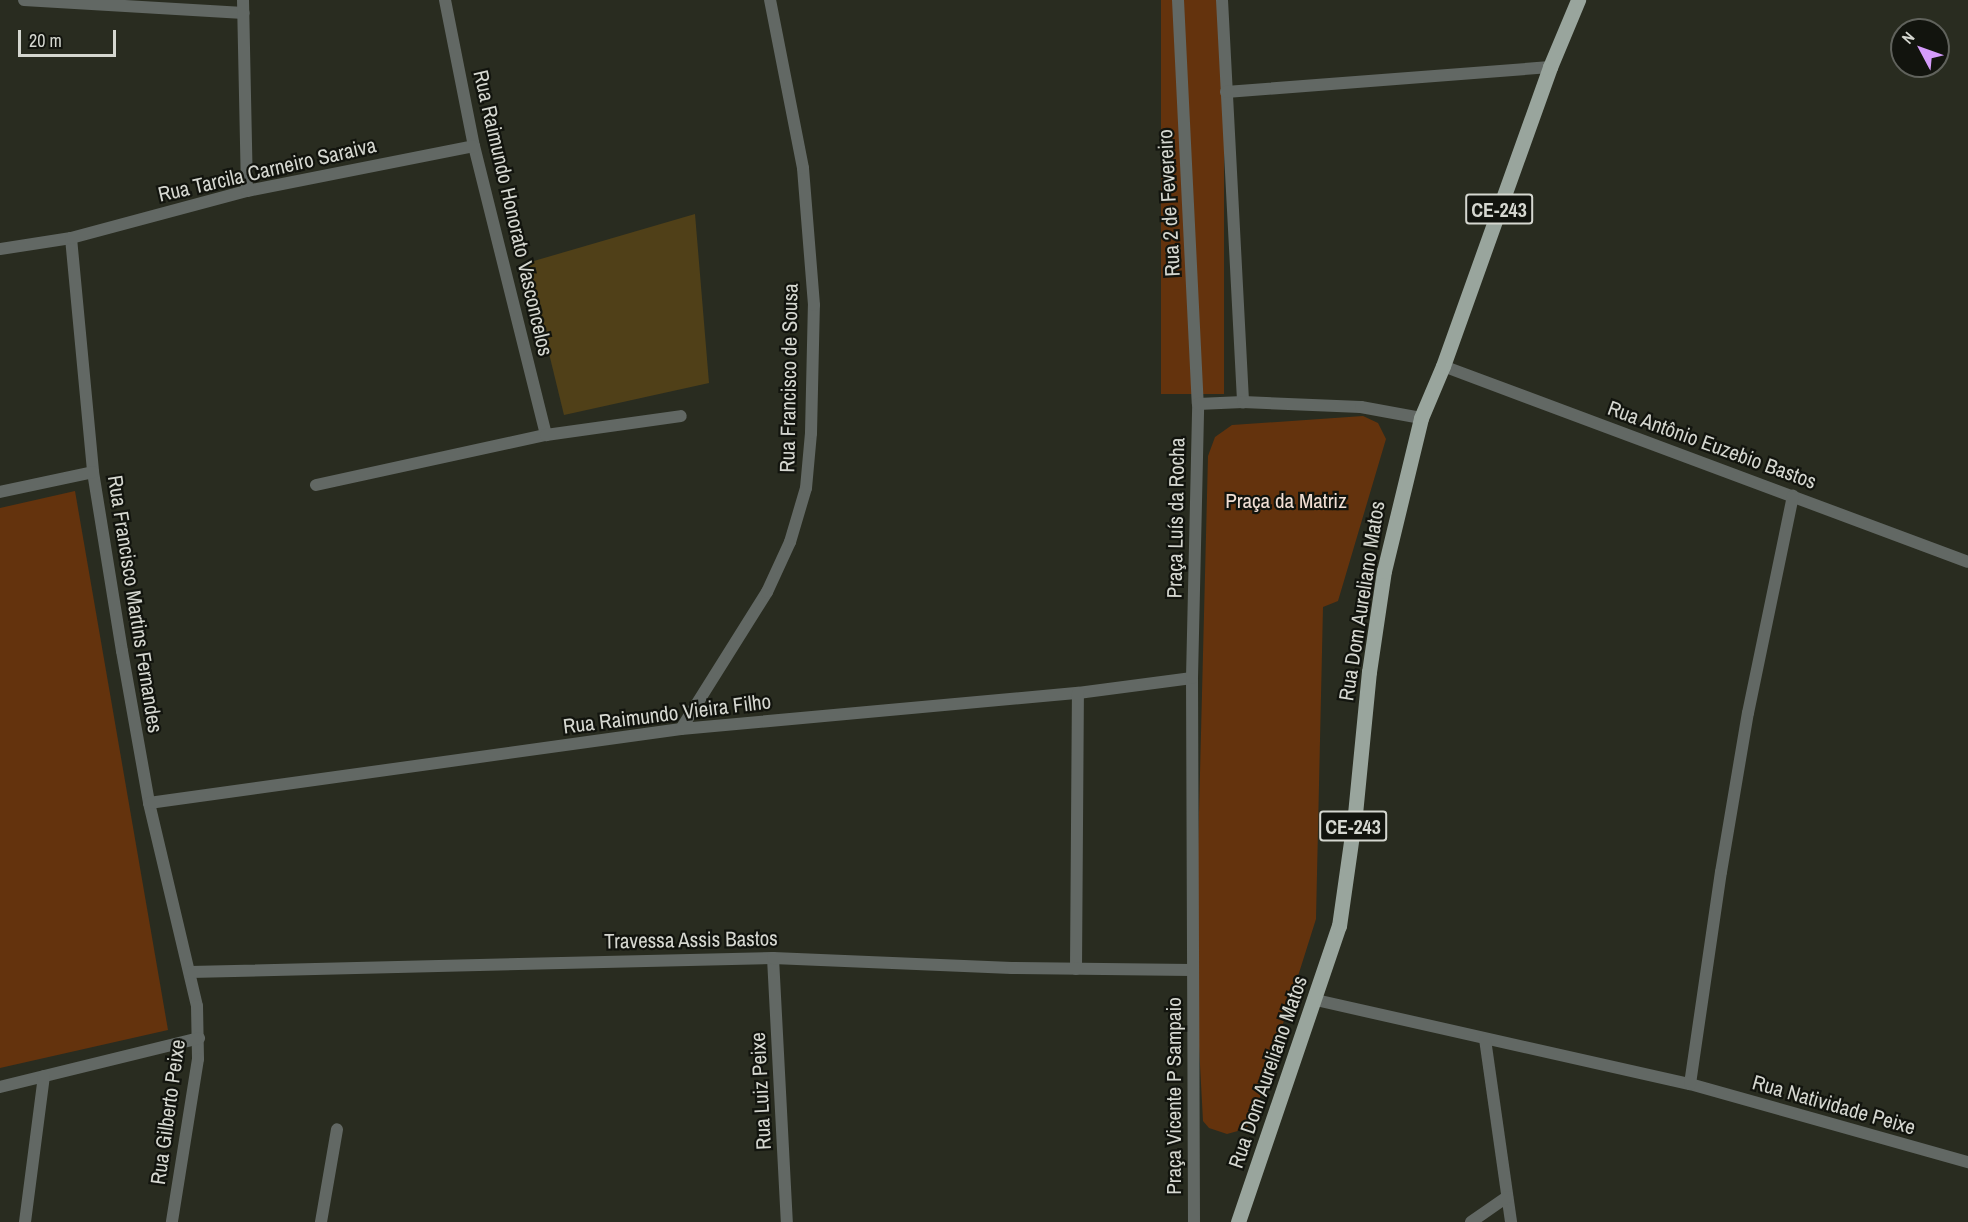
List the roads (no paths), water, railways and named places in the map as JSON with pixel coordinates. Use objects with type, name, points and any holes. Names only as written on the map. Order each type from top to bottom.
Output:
[{"type":"main road","name":"Rua Dom Aureliano Matos","points":[[1238,1222],[1316,1000],[1339,926],[1369,672],[1384,571],[1421,418],[1443,366],[1550,67],[1578,0]]},
{"type":"street","points":[[24,0],[243,6],[247,191]]},
{"type":"street","name":"Rua Raimundo Honorato Vasconcelos","points":[[444,0],[474,146],[546,435]]},
{"type":"street","name":"Rua Francisco de Sousa","points":[[681,729],[767,592],[790,542],[806,489],[811,433],[814,305],[803,168],[770,0]]},
{"type":"street","name":"Rua 2 de Fevereiro","points":[[1178,0],[1198,404]]},
{"type":"street","points":[[1222,0],[1243,402]]},
{"type":"street","points":[[1226,92],[1550,67]]},
{"type":"street","name":"Rua Tarcila Carneiro Saraiva","points":[[0,249],[71,238],[247,191],[474,146]]},
{"type":"street","name":"Rua Francisco Martins Fernandes","points":[[71,238],[93,472],[149,802],[190,972]]},
{"type":"street","name":"Rua Antônio Euzebio Bastos","points":[[1443,366],[1968,562]]},
{"type":"street","points":[[1198,404],[1243,402],[1361,407],[1421,418]]},
{"type":"street","name":"Praça Luís da Rocha","points":[[1192,970],[1192,678],[1198,404]]},
{"type":"street","points":[[316,484],[546,435],[681,416]]},
{"type":"street","points":[[0,492],[93,472]]},
{"type":"street","points":[[1690,1084],[1721,872],[1748,712],[1793,496]]},
{"type":"street","name":"Rua Raimundo Vieira Filho","points":[[149,802],[681,729],[1078,693],[1192,678]]},
{"type":"street","points":[[1076,969],[1078,693]]},
{"type":"street","name":"Travessa Assis Bastos","points":[[190,972],[773,958],[1076,969],[1192,970]]},
{"type":"street","name":"Rua Luiz Peixe","points":[[773,958],[787,1222]]},
{"type":"street","name":"Praça Vicente P Sampaio","points":[[1192,970],[1194,1222]]},
{"type":"street","name":"Rua Gilberto Peixe","points":[[172,1222],[199,1038],[190,972]]},
{"type":"street","name":"Rua Natividade Peixe","points":[[1316,1000],[1690,1084],[1968,1162]]},
{"type":"street","points":[[0,1087],[199,1038]]},
{"type":"street","points":[[1485,1039],[1511,1222]]},
{"type":"street","points":[[25,1222],[44,1076]]},
{"type":"street","points":[[321,1222],[337,1130]]},
{"type":"street","points":[[1471,1222],[1507,1197]]},
{"type":"park label","name":"Praça da Matriz","points":[[1286,501]]}]
